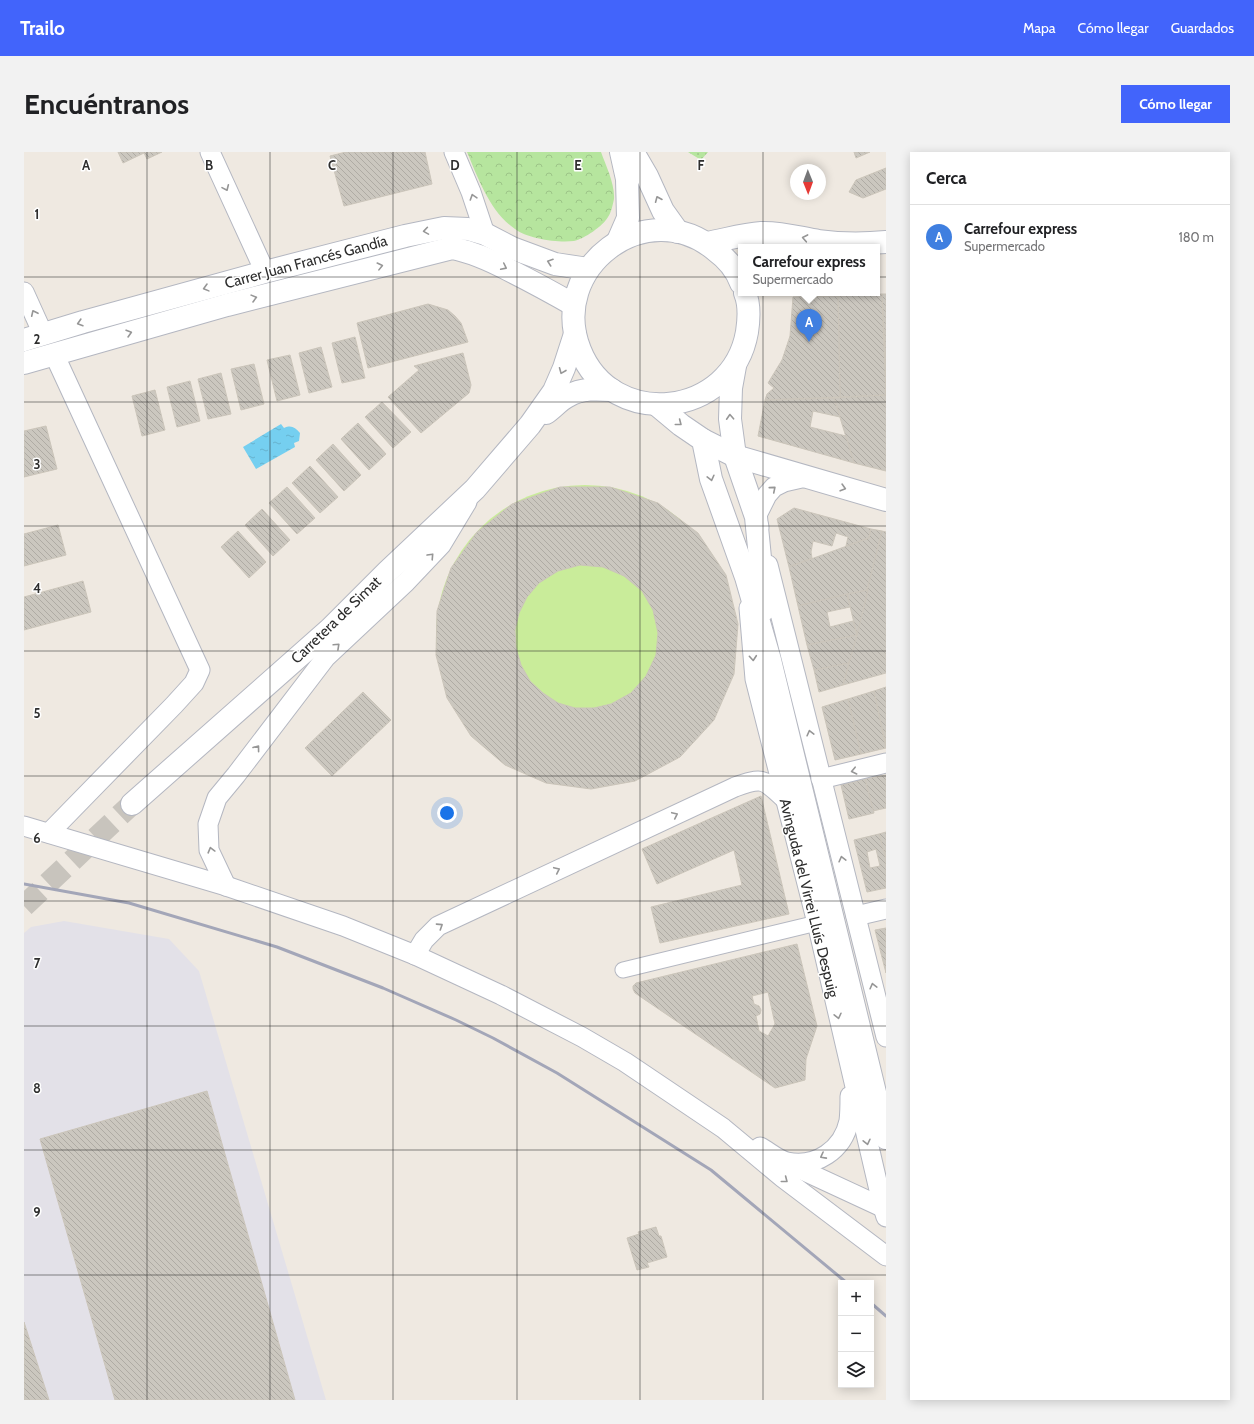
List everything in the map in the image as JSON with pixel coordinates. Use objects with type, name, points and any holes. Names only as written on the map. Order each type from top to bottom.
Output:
[{"type":"main road","points":[[618,241],[628,218],[627,179],[621,152]]},
{"type":"main road","points":[[633,152],[647,176],[663,211],[678,232]]},
{"type":"main road","name":"Carrer Juan Francés Gandía","points":[[34,337],[265,272],[423,231],[454,228],[468,229],[485,234],[512,248],[555,264],[588,269]]},
{"type":"main road","points":[[738,276],[725,258],[707,243],[693,236],[678,232],[658,230],[637,233],[618,241],[601,253],[588,269],[579,286],[573,314],[575,334],[580,351],[588,366],[599,379],[612,390],[634,401],[657,405],[680,403],[702,395],[721,382],[736,364],[745,343],[749,320],[746,296]]},
{"type":"main road","points":[[707,243],[761,233],[785,234],[818,241],[841,243],[859,244],[886,242]]},
{"type":"main road","name":"Carrer Juan Francés Gandía","points":[[24,363],[227,305],[452,248],[464,250],[480,256],[538,284],[574,305]]},
{"type":"main road","name":"Carretera de Simat","points":[[132,804],[330,629],[386,572],[475,489],[530,425],[554,391],[564,368],[575,334]]},
{"type":"main road","name":"Avinguda del Virrei Lluís Despuig","points":[[736,364],[731,388],[730,419],[735,456],[756,517],[770,660]]},
{"type":"main road","name":"Carretera de Simat","points":[[530,425],[568,396],[582,390],[612,390]]},
{"type":"main road","points":[[657,405],[681,425],[703,440],[735,456],[886,500]]},
{"type":"main road","name":"Avinguda del Virrei Lluís Despuig","points":[[703,440],[711,479],[746,577],[770,660],[886,1138]]},
{"type":"street","points":[[210,152],[265,272]]},
{"type":"street","points":[[454,152],[471,192],[485,234]]},
{"type":"street","points":[[24,292],[34,337]]},
{"type":"street","points":[[49,833],[174,705],[194,683],[200,670],[54,354]]},
{"type":"street","points":[[756,517],[766,495],[774,487],[784,482],[806,477]]},
{"type":"street","points":[[226,886],[209,850],[208,824],[217,798],[326,657],[406,582],[441,545],[475,489]]},
{"type":"street","name":"Avinguda del Virrei Lluís Despuig","points":[[756,517],[886,1037]]},
{"type":"street","name":"Avinguda del Virrei Lluís Despuig","points":[[746,577],[755,679],[786,800],[850,1071],[885,1211]]},
{"type":"street","points":[[821,779],[886,763]]},
{"type":"street","points":[[415,955],[424,940],[438,926],[735,787],[752,781],[764,781],[786,800]]},
{"type":"street","points":[[24,826],[226,886],[343,926],[415,955],[501,995],[582,1037],[625,1062],[723,1128],[783,1178],[886,1256]]},
{"type":"street","points":[[856,916],[886,909]]},
{"type":"street","points":[[623,970],[816,923]]},
{"type":"street","points":[[785,1162],[811,1162],[833,1151],[838,1144],[844,1135],[849,1121],[850,1071]]},
{"type":"street","points":[[723,1128],[745,1138],[785,1162],[885,1211]]},
{"type":"shaded area","points":[[64,921],[169,939],[199,971],[326,1400],[24,1400],[24,933],[31,927]]},
{"type":"green space","points":[[467,152],[601,152],[610,175],[614,193],[610,213],[606,221],[598,228],[583,238],[574,241],[543,240],[527,235],[515,229],[498,213],[480,183]]},
{"type":"green space","points":[[688,152],[708,152],[701,160]]},
{"type":"green space","points":[[570,485],[600,485],[628,491],[655,502],[691,528],[709,551],[723,577],[728,591],[734,619],[734,649],[728,677],[723,691],[709,717],[691,740],[655,766],[628,777],[600,783],[570,783],[542,777],[515,766],[479,740],[470,729],[453,704],[442,677],[436,649],[436,619],[442,591],[453,564],[479,528],[490,519],[515,502],[542,491]]},
{"type":"water","points":[[281,424],[284,428],[295,428],[300,433],[299,441],[294,443],[295,447],[256,469],[243,447]]},
{"type":"building","points":[[118,152],[162,152],[147,159],[144,153],[123,163]]},
{"type":"building","points":[[346,152],[425,152],[432,184],[344,206],[330,156]]},
{"type":"building","points":[[854,152],[870,152],[856,158]]},
{"type":"building","points":[[886,168],[886,189],[863,198],[849,192],[856,180]]},
{"type":"building","points":[[880,294],[882,294],[886,395],[840,397],[838,296],[880,296]]},
{"type":"building","points":[[882,294],[886,294],[886,354],[885,354]]},
{"type":"building","points":[[838,296],[840,397],[765,400],[767,394],[774,388],[768,383],[782,360],[790,336],[793,297]]},
{"type":"building","points":[[428,304],[448,310],[455,316],[461,323],[468,342],[368,368],[357,323]]},
{"type":"building","points":[[355,337],[365,378],[342,383],[332,343]]},
{"type":"building","points":[[321,347],[332,387],[309,393],[299,353]]},
{"type":"building","points":[[463,353],[471,385],[469,393],[421,433],[388,397],[419,370],[414,366]]},
{"type":"building","points":[[885,354],[886,354],[886,395]]},
{"type":"building","points":[[290,355],[300,395],[277,401],[267,360]]},
{"type":"building","points":[[254,364],[264,404],[241,410],[231,369]]},
{"type":"building","points":[[221,373],[231,414],[208,419],[198,379]]},
{"type":"building","points":[[190,381],[200,421],[177,427],[167,387]]},
{"type":"building","points":[[155,390],[165,430],[142,436],[132,396]]},
{"type":"building","points":[[886,395],[886,471],[854,463],[834,398]]},
{"type":"building","points":[[834,398],[840,417],[813,411],[810,427],[846,436],[854,463],[758,436],[765,400]]},
{"type":"building","points":[[382,402],[411,432],[393,448],[365,417]]},
{"type":"building","points":[[358,423],[386,454],[369,470],[341,439]]},
{"type":"building","points":[[46,426],[57,469],[24,477],[24,431]]},
{"type":"building","points":[[333,444],[361,475],[344,491],[316,460]]},
{"type":"building","points":[[310,466],[338,497],[320,513],[292,483]]},
{"type":"building","points":[[287,487],[315,518],[297,534],[269,503]]},
{"type":"building","points":[[560,487],[610,487],[658,503],[698,533],[726,575],[738,624],[734,674],[714,720],[680,757],[635,781],[591,789],[546,783],[505,765],[471,736],[447,698],[436,655],[437,611],[451,568],[477,532],[512,504]],"holes":[[[580,565],[603,567],[624,576],[642,591],[653,610],[658,633],[656,655],[646,676],[631,693],[611,704],[594,708],[575,708],[558,703],[543,693],[530,681],[521,665],[516,648],[515,630],[519,613],[527,597],[539,583],[558,571]]]},
{"type":"building","points":[[794,508],[871,529],[869,538],[846,546],[848,537],[836,533],[832,546],[813,541],[811,552],[812,558],[789,567],[777,519]]},
{"type":"building","points":[[262,509],[290,540],[273,556],[245,525]]},
{"type":"building","points":[[58,525],[66,555],[24,566],[24,534]]},
{"type":"building","points":[[871,529],[882,531],[868,590],[798,606],[789,567],[869,538]]},
{"type":"building","points":[[238,531],[266,562],[249,578],[221,547]]},
{"type":"building","points":[[882,531],[886,532],[886,673],[843,685]]},
{"type":"building","points":[[83,581],[91,612],[24,630],[24,597]]},
{"type":"building","points":[[868,590],[857,635],[847,594]]},
{"type":"building","points":[[847,594],[850,607],[827,612],[830,627],[853,621],[857,635],[807,645],[798,606]]},
{"type":"building","points":[[857,635],[849,663],[814,670],[807,645]]},
{"type":"building","points":[[849,663],[843,685],[819,692],[814,670]]},
{"type":"building","points":[[886,687],[886,746],[874,691]]},
{"type":"building","points":[[874,691],[886,748],[861,754],[848,699]]},
{"type":"building","points":[[363,692],[391,720],[332,776],[305,748]]},
{"type":"building","points":[[848,699],[861,754],[835,760],[822,707]]},
{"type":"building","points":[[886,775],[886,808],[873,811],[865,779]]},
{"type":"building","points":[[865,779],[874,813],[849,819],[841,785]]},
{"type":"building","points":[[761,796],[789,914],[660,943],[651,907],[742,885],[734,850],[657,884],[642,849]]},
{"type":"building","points":[[886,832],[886,859],[879,834]]},
{"type":"building","points":[[879,834],[886,859],[886,888],[867,892],[854,840]],"holes":[[[876,849],[880,866],[870,868],[867,852]]]},
{"type":"building","points":[[886,928],[886,973],[875,930]]},
{"type":"building","points":[[797,944],[817,1026],[806,1059],[805,1080],[775,1088],[635,993],[633,986],[636,983]],"holes":[[[768,992],[775,1024],[768,1036],[759,1031],[756,1016],[760,1014],[761,1010],[759,1006],[754,1004],[752,996]]]},
{"type":"building","points":[[207,1091],[295,1400],[115,1400],[40,1139]]},
{"type":"building","points":[[656,1227],[659,1236],[661,1236],[667,1257],[647,1263],[649,1267],[637,1270],[627,1238],[639,1234],[638,1232]]},
{"type":"building","points":[[24,1322],[49,1400],[24,1400]]},
{"type":"tunnel","points":[[24,906],[132,804]]},
{"type":"railway","points":[[24,884],[129,903],[277,947],[383,988],[456,1020],[493,1038],[557,1073],[711,1170],[843,1280]]},
{"type":"railway","points":[[874,1306],[886,1316]]},
{"type":"place","name":"Carrefour express","points":[[809,342]]}]
